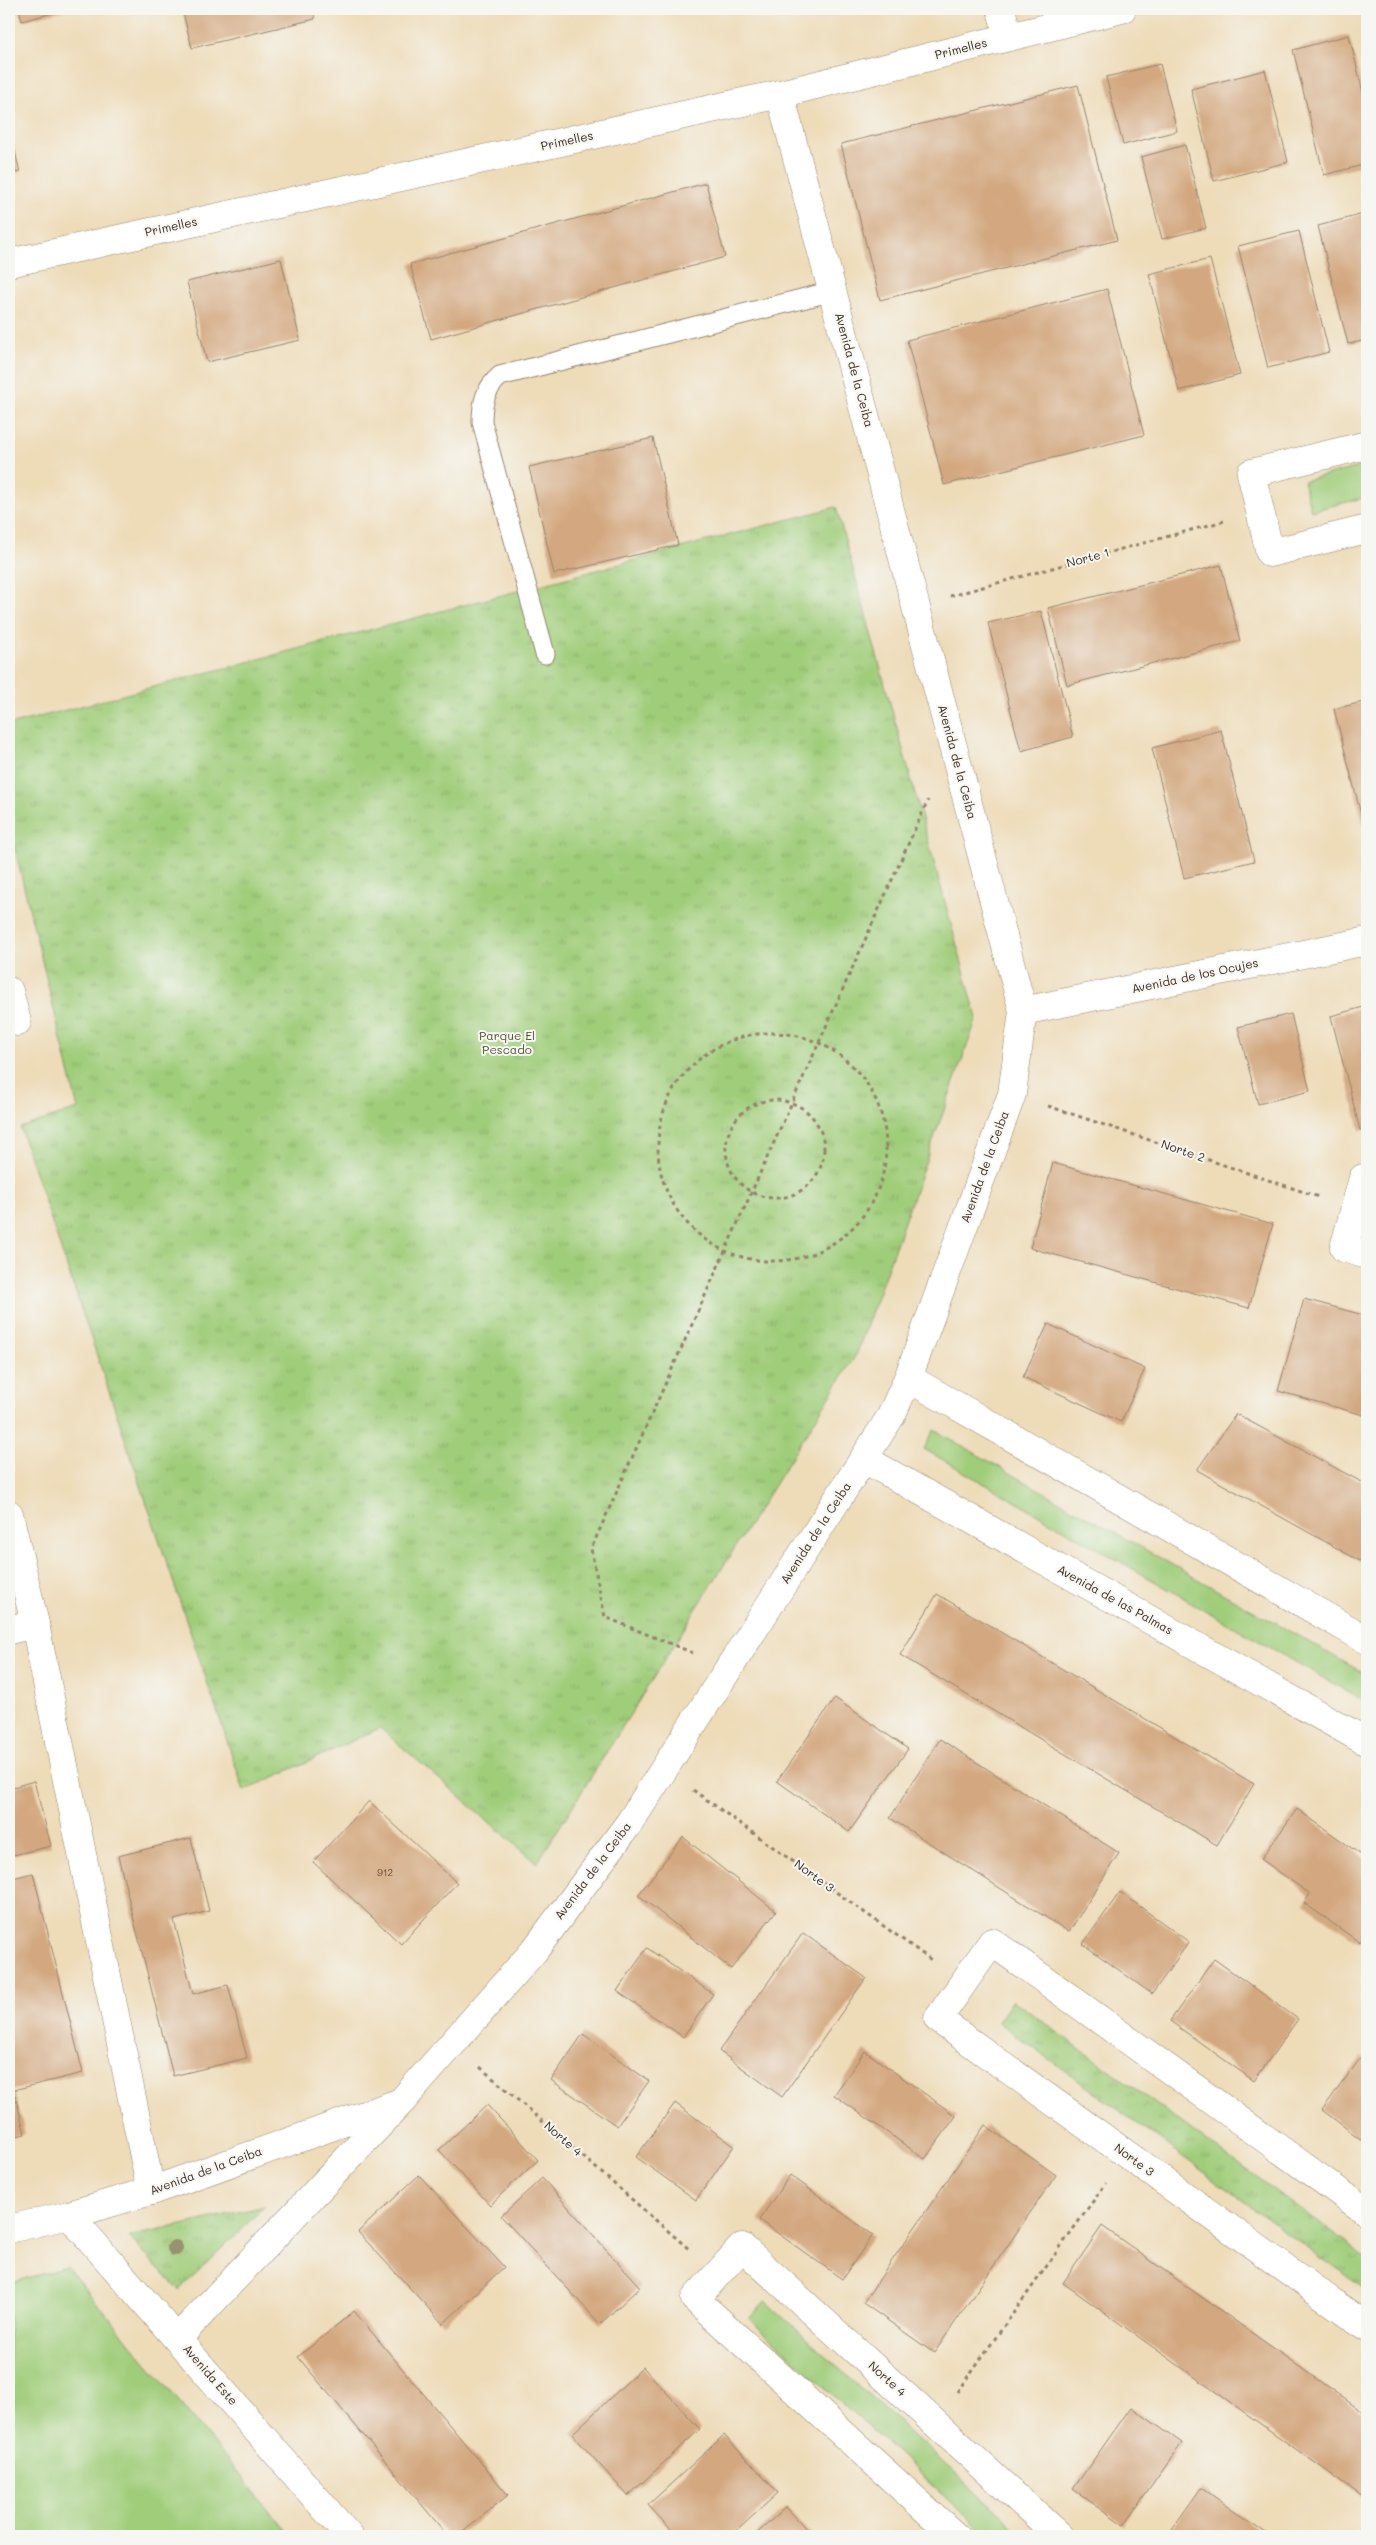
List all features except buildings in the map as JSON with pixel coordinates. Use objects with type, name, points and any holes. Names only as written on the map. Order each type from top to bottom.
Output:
[{"type":"street","points":[[1001,9],[1008,37]]},
{"type":"street","name":"Primelles","points":[[9,263],[780,94],[1122,9]]},
{"type":"street","name":"Avenida de la Ceiba","points":[[178,2338],[401,2102],[454,2043],[534,1951],[630,1822],[891,1416],[908,1378],[1012,1094],[1023,1011],[780,94]]},
{"type":"street","points":[[1367,445],[1251,473],[1270,553],[1367,529]]},
{"type":"street","name":"Avenida de los Ocujes","points":[[1023,1011],[1367,941]]},
{"type":"street","points":[[9,991],[16,1022]]},
{"type":"street","points":[[1367,1179],[1363,1178],[1344,1248],[1367,1255]]},
{"type":"street","points":[[908,1378],[1367,1640]]},
{"type":"street","name":"Avenida de las Palmas","points":[[864,1459],[1367,1742]]},
{"type":"street","points":[[9,1514],[35,1624],[151,2191]]},
{"type":"street","points":[[9,1630],[35,1624]]},
{"type":"street","name":"Norte 3","points":[[1367,2212],[992,1942],[938,2019],[1367,2328]]},
{"type":"street","name":"Avenida de la Ceiba","points":[[9,2229],[69,2215],[151,2191],[401,2102]]},
{"type":"street","name":"Avenida Este","points":[[69,2215],[349,2536]]},
{"type":"street","name":"Norte 4","points":[[955,2536],[695,2299],[742,2247],[1059,2536]]},
{"type":"lane","points":[[545,654],[482,422],[482,404],[490,384],[500,376],[833,291]]},
{"type":"path","name":"Norte 1","points":[[916,605],[1261,511]]},
{"type":"path","points":[[729,1668],[605,1617],[591,1549],[928,799]]},
{"type":"path","points":[[773,1032],[812,1039],[845,1058],[870,1088],[885,1124],[886,1162],[875,1198],[855,1228],[824,1250],[789,1262],[752,1261],[724,1252],[717,1249],[688,1226],[667,1195],[657,1159],[659,1121],[674,1085],[700,1055],[735,1037],[773,1032]]},
{"type":"path","name":"Norte 2","points":[[1012,1094],[1355,1209]]},
{"type":"path","points":[[776,1099],[792,1102],[806,1111],[817,1123],[823,1139],[824,1155],[819,1171],[809,1184],[795,1194],[780,1198],[764,1197],[752,1192],[737,1181],[729,1167],[726,1151],[727,1135],[734,1121],[744,1109],[776,1099]]},
{"type":"path","name":"Norte 3","points":[[665,1768],[963,1982]]},
{"type":"path","name":"Norte 4","points":[[454,2043],[717,2274]]},
{"type":"path","points":[[935,2424],[1126,2154]]},
{"type":"green space","points":[[1367,465],[1367,497],[1311,511],[1303,481]]},
{"type":"green space","name":"Parque El Pescado","points":[[836,507],[977,1018],[857,1353],[537,1863],[380,1728],[244,1791],[20,1128],[78,1109],[9,825],[9,725]]},
{"type":"green space","points":[[934,1430],[1367,1675],[1367,1703],[924,1449]]},
{"type":"green space","points":[[1013,2000],[1367,2258],[1367,2291],[998,2022]]},
{"type":"green space","points":[[265,2206],[179,2290],[129,2237]]},
{"type":"green space","points":[[67,2267],[291,2536],[9,2536],[9,2283]]},
{"type":"green space","points":[[765,2301],[1024,2536],[989,2536],[749,2319]]}]
